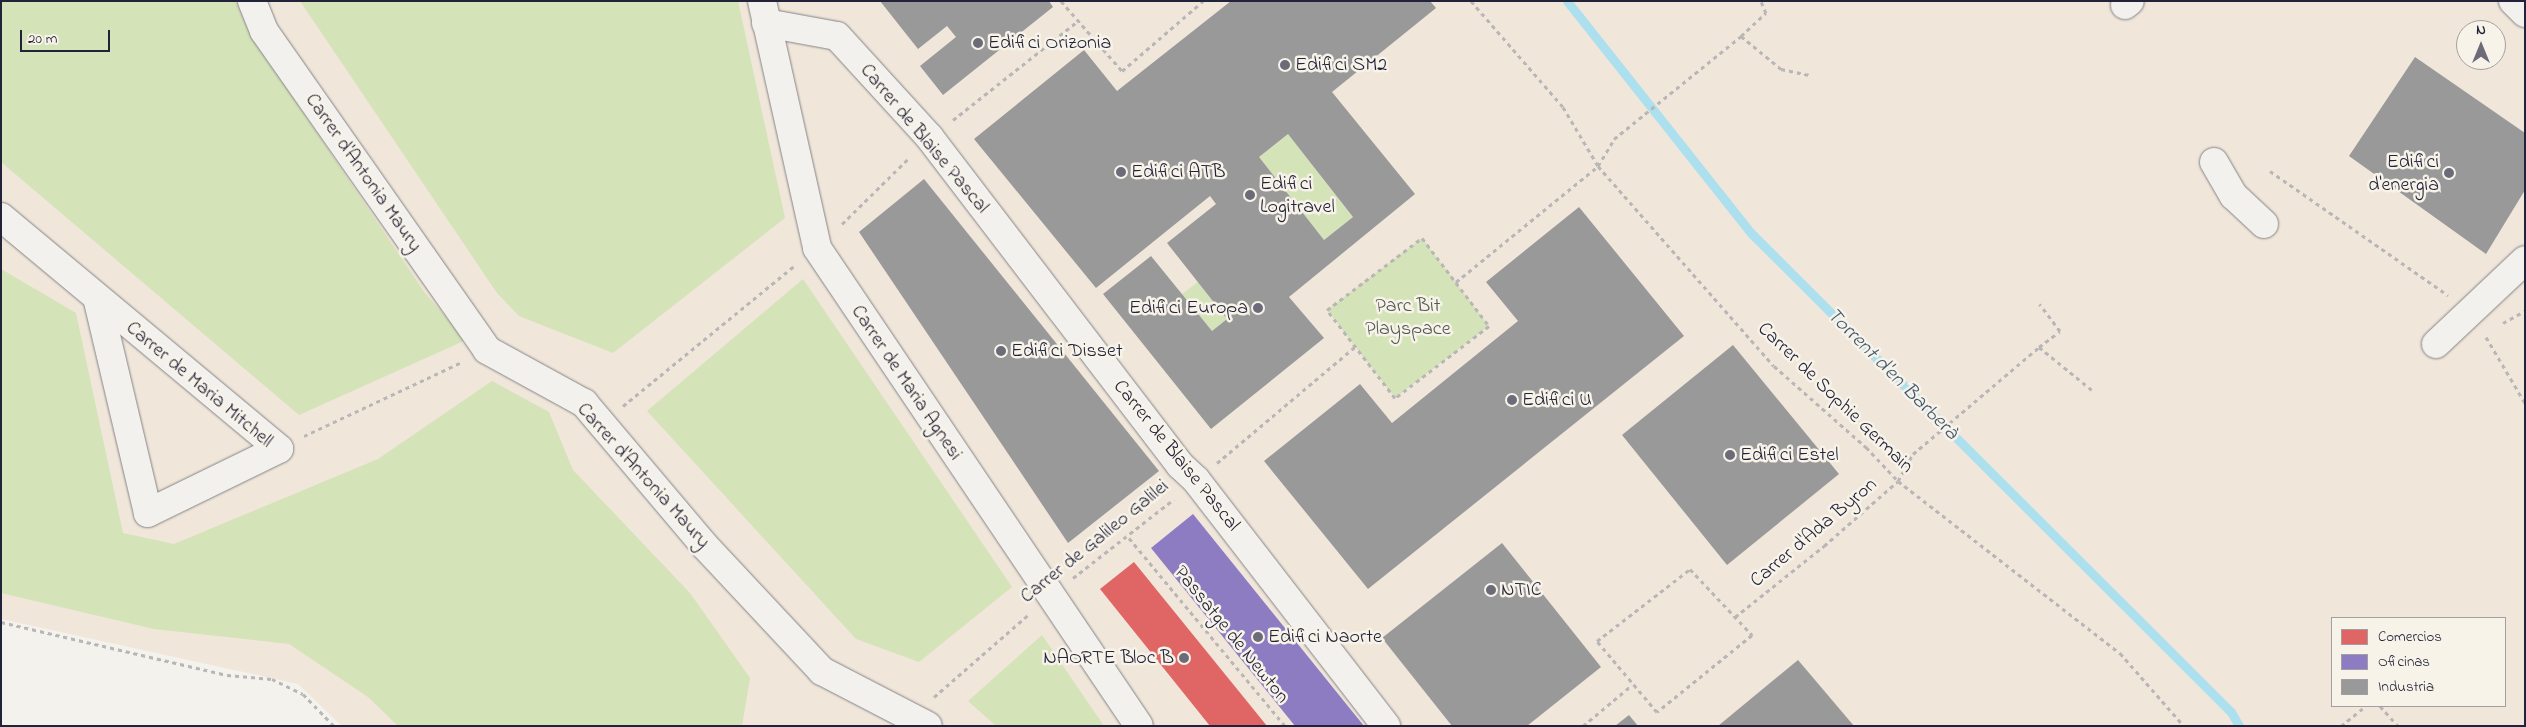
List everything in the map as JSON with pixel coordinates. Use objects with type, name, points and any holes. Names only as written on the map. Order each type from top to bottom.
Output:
[{"type":"street","name":"Carrer d'Antonia Maury","points":[[252,1],[264,31],[487,350],[584,403],[704,545],[822,671],[920,721]]},
{"type":"street","points":[[2513,1],[2525,13]]},
{"type":"street","name":"Carrer de Blaise Pascal","points":[[764,12],[837,36],[930,138],[1180,465],[1196,480],[1386,726]]},
{"type":"street","name":"Carrer de Maria Agnesi","points":[[764,12],[817,248],[1049,596],[1139,726]]},
{"type":"street","points":[[2214,162],[2234,196],[2264,224]]},
{"type":"street","name":"Carrer de Maria Mitchell","points":[[1,217],[98,301],[279,448],[148,513],[98,301]]},
{"type":"street","points":[[2436,344],[2462,322],[2479,316],[2525,260]]},
{"type":"path","points":[[1061,1],[1122,71],[1203,1]]},
{"type":"path","name":"Carrer de Sophie Germain","points":[[1472,1],[1563,107],[1598,166],[1774,366],[1866,447],[1898,481],[2120,652],[2184,726]]},
{"type":"path","points":[[1456,282],[1598,166],[1614,139],[1741,36],[1766,13],[1760,1]]},
{"type":"path","points":[[1741,36],[1782,69],[1809,75]]},
{"type":"path","points":[[2270,171],[2479,316],[2502,324],[2525,311]]},
{"type":"path","points":[[1422,238],[1489,326],[1395,398],[1356,346],[1328,310],[1422,238]]},
{"type":"path","name":"Carrer d'Ada Byron","points":[[1735,617],[1824,546],[1898,481],[1913,454],[2002,377],[2060,331],[2040,304]]},
{"type":"path","points":[[2479,316],[2486,338],[2525,403]]},
{"type":"path","name":"Carrer de Galileo Galilei","points":[[920,721],[1049,596],[1129,537],[1356,346]]},
{"type":"path","points":[[2039,347],[2092,390]]},
{"type":"path","points":[[279,448],[487,350]]},
{"type":"path","name":"Passatge de Newton","points":[[1129,537],[1285,726]]},
{"type":"path","points":[[1690,569],[1752,635],[1657,712],[1632,685],[1597,641],[1690,569]]},
{"type":"path","points":[[1,622],[227,675],[272,679],[303,694],[334,726]]},
{"type":"path","points":[[1583,726],[1632,685]]},
{"type":"path","points":[[2341,726],[2365,707]]},
{"type":"path","points":[[2381,707],[2398,726]]},
{"type":"shaded area","points":[[1,1],[2525,1],[2525,726],[342,726],[298,684],[1,619]]},
{"type":"green space","points":[[1,1],[236,1],[249,32],[425,293],[466,340],[299,415],[1,162]]},
{"type":"green space","points":[[300,1],[738,1],[785,218],[613,353],[519,316],[497,293]]},
{"type":"green space","points":[[1288,134],[1353,217],[1324,240],[1259,157]]},
{"type":"green space","name":"Parc Bit Playspace","points":[[1422,238],[1489,326],[1395,398],[1327,310]]},
{"type":"green space","points":[[1,269],[76,313],[123,533],[174,544],[378,459],[492,381],[549,412],[573,470],[690,593],[750,678],[742,726],[398,726],[368,697],[289,644],[154,629],[1,593]]},
{"type":"green space","points":[[803,279],[1012,587],[919,662],[856,639],[647,411]]},
{"type":"green space","points":[[1198,282],[1227,319],[1212,331],[1182,294]]},
{"type":"green space","points":[[1042,635],[1104,726],[996,726],[968,701]]},
{"type":"building: Comercios","name":"Edifici Naorte","points":[[1134,562],[1267,726],[1210,726],[1100,589]]},
{"type":"building: Oficinas","name":"Edifici Naorte","points":[[1193,514],[1364,726],[1295,726],[1151,548]]},
{"type":"building: Industria","name":"Edifici Orizonia","points":[[880,1],[1049,1],[1053,7],[943,95],[920,66],[956,37],[947,26],[918,49]]},
{"type":"building: Industria","points":[[1231,1],[1430,1],[1436,8],[1332,92],[1415,194],[1289,297],[1324,338],[1211,429],[1103,294],[1151,256],[1212,331],[1227,319],[1167,243],[1216,204],[1210,196],[1096,288],[974,139],[1084,50],[1117,91]],"holes":[[[1288,134],[1353,217],[1324,240],[1259,157]]]},
{"type":"building: Industria","name":"Edifici d'energia","points":[[2415,57],[2525,133],[2525,190],[2486,254],[2349,156]]},
{"type":"building: Industria","name":"Edifici Disset","points":[[924,179],[1159,471],[1068,543],[859,232]]},
{"type":"building: Industria","name":"Edifici U","points":[[1579,207],[1684,336],[1368,589],[1264,461],[1360,384],[1392,423],[1518,321],[1486,282]]},
{"type":"building: Industria","name":"Edifici Estel","points":[[1733,345],[1839,474],[1727,565],[1622,435]]},
{"type":"building: Industria","name":"NTIC","points":[[1502,543],[1601,667],[1527,726],[1452,726],[1382,638]]},
{"type":"building: Industria","points":[[1798,660],[1854,726],[1718,726]]},
{"type":"building: Industria","points":[[1629,715],[1638,726],[1615,726]]},
{"type":"waterway","name":"Torrent d'en Barberà","points":[[1567,1],[1752,234],[2231,712],[2239,726]]},
{"type":"place","name":"Edifici Orizonia","points":[[978,43]]},
{"type":"place","name":"Edifici SM2","points":[[1285,65]]},
{"type":"place","name":"Edifici ATB","points":[[1121,172]]},
{"type":"place","name":"Edifici d'energia","points":[[2449,173]]},
{"type":"place","name":"Edifici Logitravel","points":[[1250,195]]},
{"type":"place","name":"Edifici Europa","points":[[1258,308]]},
{"type":"place","name":"Edifici Disset","points":[[1001,351]]},
{"type":"place","name":"Edifici U","points":[[1512,400]]},
{"type":"place","name":"Edifici Estel","points":[[1730,455]]},
{"type":"place","name":"NTIC","points":[[1491,590]]},
{"type":"place","name":"Edifici Naorte","points":[[1258,637]]},
{"type":"place","name":"NAORTE Bloc B","points":[[1184,658]]}]
